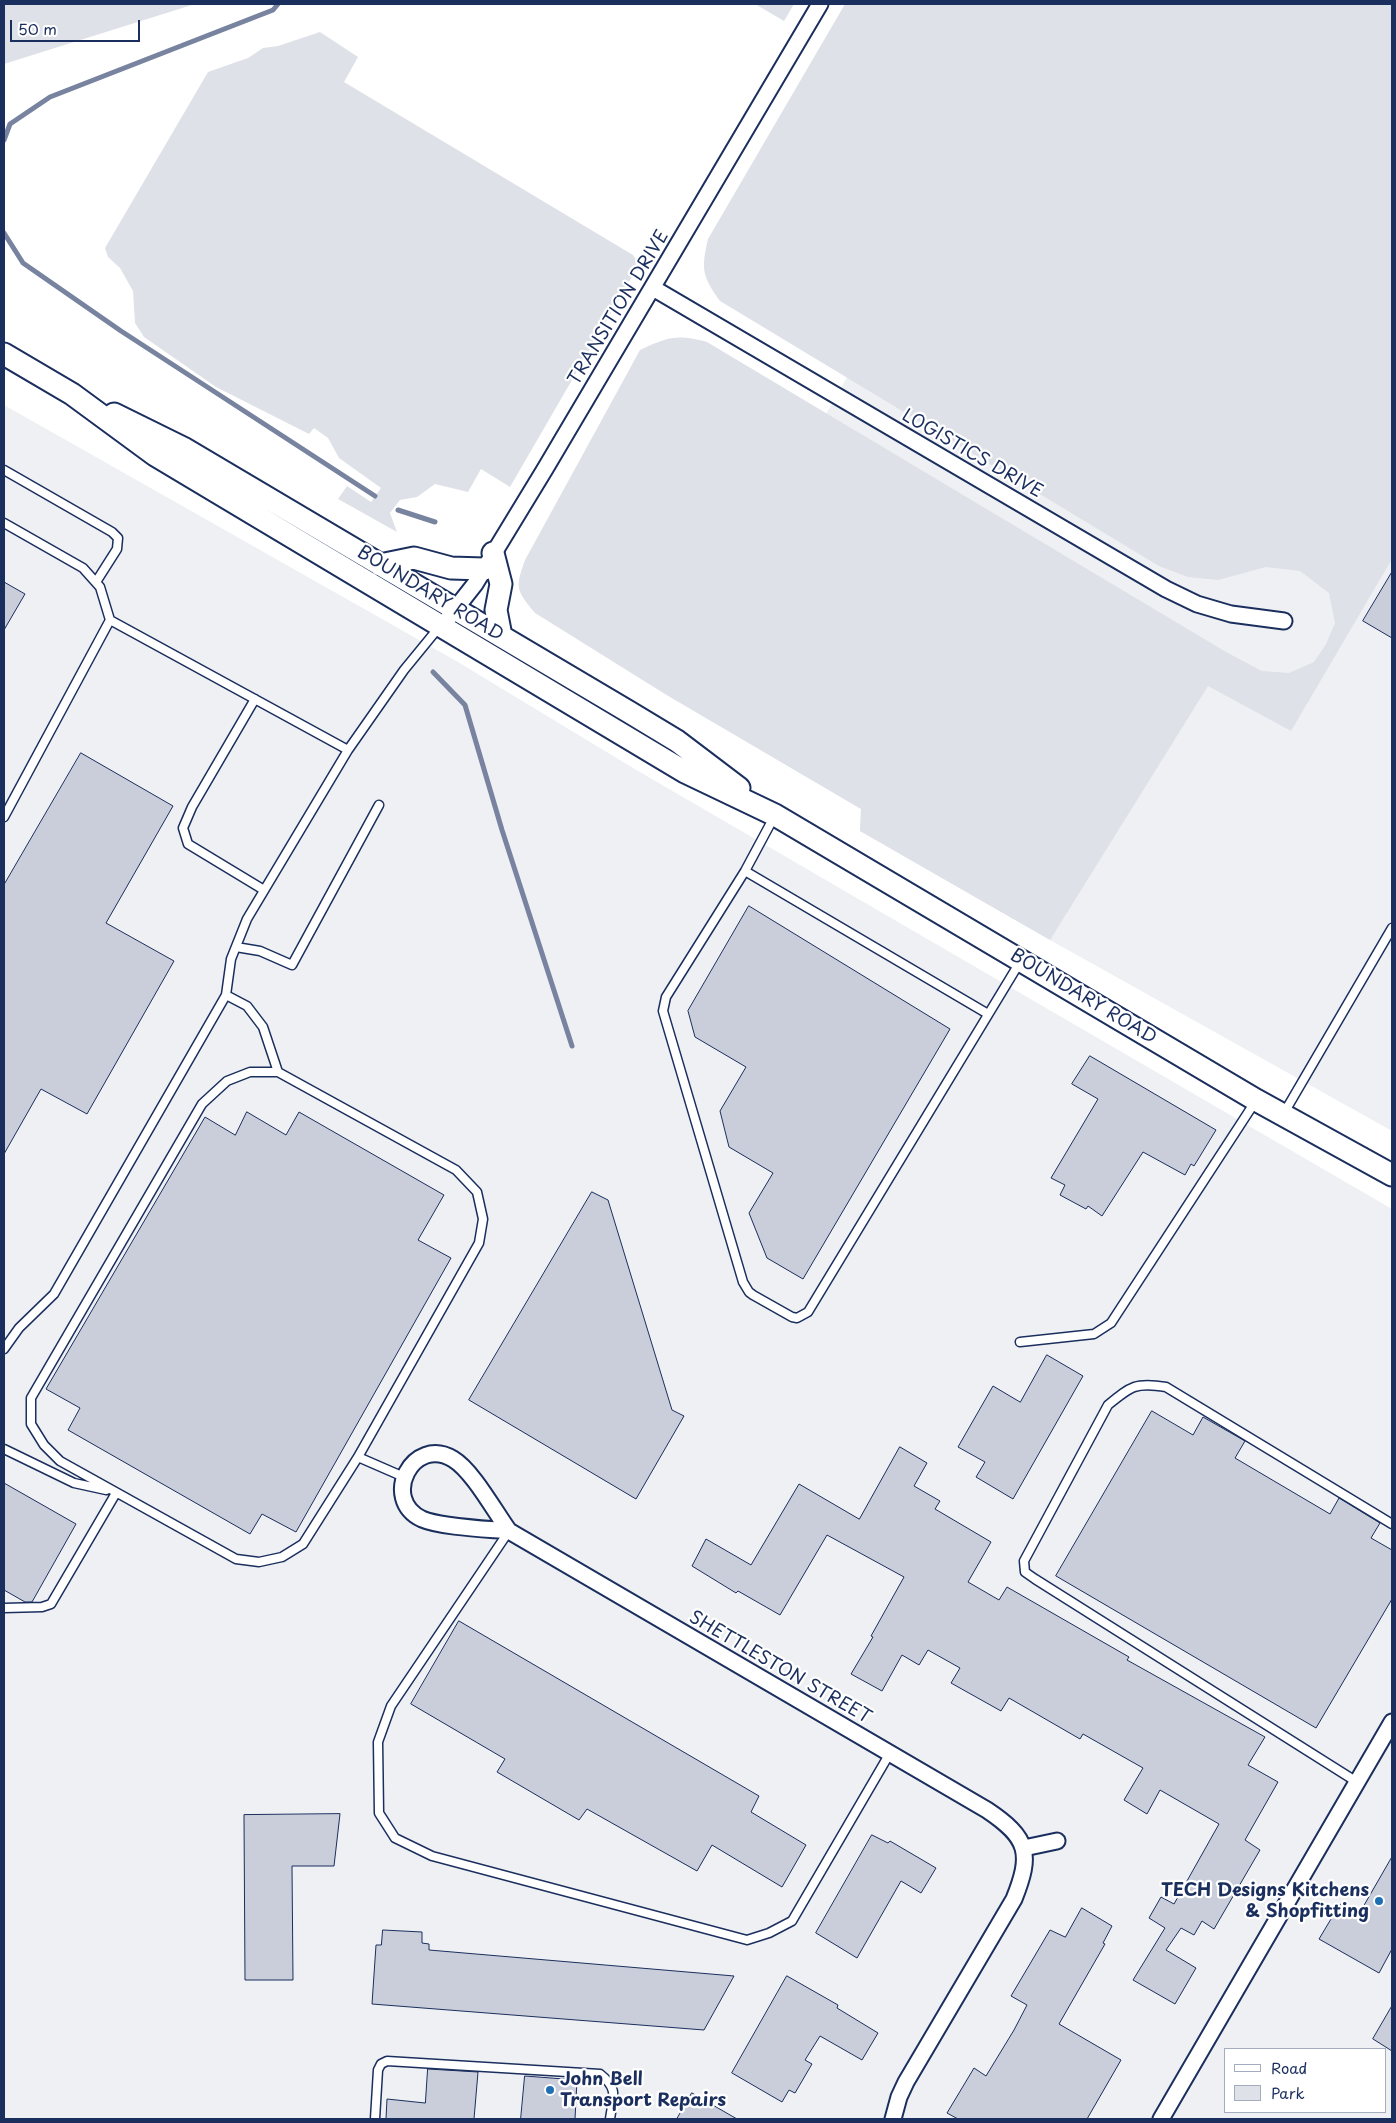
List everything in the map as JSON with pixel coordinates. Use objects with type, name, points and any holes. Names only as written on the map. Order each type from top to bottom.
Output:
[{"type":"main road","name":"BOUNDARY ROAD","points":[[4,354],[72,394],[170,440],[677,741],[775,815]]},
{"type":"main road","name":"BOUNDARY ROAD","points":[[72,394],[155,455],[685,772],[775,815],[1256,1100],[1392,1175]]},
{"type":"main road","points":[[380,565],[414,558],[451,568],[488,561],[500,584],[496,610],[501,636]]},
{"type":"street","name":"TRANSITION DRIVE","points":[[441,625],[455,609],[488,561],[653,288],[820,4]]},
{"type":"street","name":"LOGISTICS DRIVE","points":[[653,288],[1166,589],[1197,604],[1231,614],[1284,621]]},
{"type":"street","name":"SHETTLESTON STREET","points":[[509,1531],[470,1476],[455,1460],[446,1456],[428,1454],[411,1466],[404,1477],[403,1498],[407,1506],[423,1519],[438,1523],[509,1531],[1003,1821],[1017,1835],[1024,1848]]},
{"type":"street","points":[[1161,2119],[1392,1722]]},
{"type":"street","points":[[893,2119],[897,2102],[906,2082],[1014,1899],[1022,1878],[1026,1859],[1024,1848],[1056,1841]]},
{"type":"lane","points":[[4,470],[112,532],[118,538],[117,549],[96,582]]},
{"type":"lane","points":[[4,523],[83,568],[100,587],[110,620],[348,750]]},
{"type":"lane","points":[[4,816],[110,620]]},
{"type":"lane","points":[[4,1349],[19,1328],[54,1294],[226,995],[230,959],[247,919],[348,750],[404,670],[441,625]]},
{"type":"lane","points":[[255,699],[192,807],[184,828],[188,844],[264,890]]},
{"type":"lane","points":[[236,947],[260,951],[292,965],[379,805]]},
{"type":"lane","points":[[775,815],[745,871],[666,997],[662,1011],[744,1282],[748,1292],[753,1295],[792,1317],[802,1317],[808,1312],[1021,960]]},
{"type":"lane","points":[[745,871],[988,1014]]},
{"type":"lane","points":[[1283,1114],[1392,928]]},
{"type":"lane","points":[[226,995],[247,1006],[263,1027],[278,1072]]},
{"type":"lane","points":[[250,1072],[278,1072],[456,1170],[477,1192],[483,1219],[479,1244],[358,1457],[303,1544],[282,1558],[259,1562],[236,1558],[60,1461],[44,1445],[31,1424],[31,1398],[202,1104],[227,1081],[250,1072]]},
{"type":"lane","points":[[1020,1342],[1094,1334],[1111,1323],[1256,1100]]},
{"type":"lane","points":[[1357,1782],[1035,1580],[1025,1572],[1024,1560],[1108,1405],[1129,1388],[1149,1384],[1166,1388],[1392,1524]]},
{"type":"lane","points":[[4,1449],[74,1483],[116,1492]]},
{"type":"lane","points":[[358,1457],[404,1477]]},
{"type":"lane","points":[[4,1608],[42,1607],[51,1604],[116,1492]]},
{"type":"lane","points":[[509,1531],[391,1706],[383,1724],[378,1742],[379,1813],[394,1838],[432,1856],[747,1940],[769,1933],[792,1921],[890,1754]]},
{"type":"lane","points":[[375,2119],[378,2070],[381,2064],[387,2061],[600,2074],[610,2082],[614,2092],[610,2119]]},
{"type":"shaded area","points":[[904,278],[1392,553],[1392,1131],[1050,940],[860,831],[861,809],[665,694]]},
{"type":"shaded area","points":[[4,405],[458,662],[633,768],[1392,1209],[1392,2119],[4,2119]]},
{"type":"green space","points":[[4,4],[195,4],[4,64]]},
{"type":"green space","points":[[755,4],[794,4],[784,21]]},
{"type":"green space","points":[[845,4],[1392,4],[1392,559],[1291,731],[1208,686],[1050,940],[860,831],[861,809],[665,694],[535,613],[524,599],[519,588],[525,560],[640,350],[672,338],[687,338],[707,342],[1226,652],[1262,671],[1289,673],[1314,662],[1326,644],[1335,623],[1329,593],[1300,571],[1266,567],[1218,580],[1188,577],[1159,566],[720,301],[706,278],[704,258],[708,239]]},
{"type":"green space","points":[[320,32],[358,57],[344,82],[633,255],[637,261],[634,273],[510,487],[481,469],[468,492],[435,484],[417,497],[400,500],[390,513],[397,532],[338,499],[347,486],[371,502],[381,488],[339,458],[328,438],[314,428],[309,434],[216,387],[144,337],[135,323],[133,291],[120,268],[108,257],[105,248],[208,72],[248,58],[263,48],[278,46]]},
{"type":"building","points":[[1392,572],[1392,638],[1363,621]]},
{"type":"building","points":[[4,582],[25,594],[4,630]]},
{"type":"building","points":[[81,753],[173,806],[106,923],[174,961],[87,1114],[41,1089],[4,1154],[4,885]]},
{"type":"building","points":[[749,906],[950,1029],[803,1279],[767,1258],[749,1213],[773,1173],[729,1147],[720,1111],[746,1067],[695,1037],[688,1011]]},
{"type":"building","points":[[1090,1056],[1216,1130],[1194,1166],[1191,1164],[1185,1175],[1143,1152],[1102,1216],[1088,1206],[1086,1209],[1060,1195],[1065,1185],[1051,1178],[1098,1099],[1072,1084]]},
{"type":"building","points":[[247,1112],[286,1135],[299,1112],[444,1195],[418,1240],[451,1258],[296,1532],[262,1514],[250,1534],[68,1430],[80,1408],[46,1389],[205,1117],[235,1135]]},
{"type":"building","points":[[592,1192],[608,1200],[672,1410],[684,1416],[636,1499],[469,1400]]},
{"type":"building","points":[[1047,1355],[1083,1376],[1013,1499],[976,1477],[985,1462],[958,1447],[993,1386],[1020,1402]]},
{"type":"building","points":[[1152,1411],[1193,1435],[1203,1417],[1245,1441],[1235,1458],[1330,1514],[1339,1498],[1380,1523],[1371,1538],[1392,1550],[1392,1599],[1316,1728],[1056,1576]]},
{"type":"building","points":[[900,1447],[927,1463],[914,1486],[940,1501],[935,1509],[991,1542],[968,1582],[999,1600],[1007,1587],[1129,1657],[1127,1660],[1265,1737],[1248,1765],[1278,1782],[1245,1840],[1260,1850],[1214,1929],[1202,1921],[1194,1935],[1181,1928],[1166,1950],[1196,1968],[1175,2004],[1133,1980],[1165,1928],[1149,1918],[1161,1897],[1174,1904],[1219,1824],[1160,1790],[1147,1814],[1124,1800],[1143,1768],[1083,1734],[1080,1739],[1009,1698],[1001,1711],[951,1683],[960,1668],[928,1650],[919,1665],[902,1655],[882,1691],[851,1674],[873,1637],[871,1636],[904,1577],[827,1535],[780,1615],[738,1591],[736,1593],[692,1566],[706,1539],[751,1565],[799,1484],[859,1519]]},
{"type":"building","points":[[4,1483],[76,1524],[32,1602],[25,1602],[4,1590]]},
{"type":"building","points":[[459,1621],[759,1796],[751,1812],[806,1845],[782,1887],[712,1845],[697,1871],[587,1809],[579,1820],[497,1772],[505,1759],[411,1704]]},
{"type":"building","points":[[340,1814],[334,1866],[292,1866],[293,1980],[245,1980],[244,1815]]},
{"type":"building","points":[[872,1835],[888,1843],[890,1841],[936,1868],[921,1893],[901,1881],[857,1958],[816,1933]]},
{"type":"building","points":[[1392,1857],[1392,1949],[1379,1973],[1319,1939],[1340,1904],[1358,1915]]},
{"type":"building","points":[[1082,1908],[1112,1926],[1103,1943],[1105,1944],[1059,2024],[1121,2060],[1087,2119],[958,2119],[947,2113],[974,2068],[986,2076],[1014,2030],[1027,2005],[1011,1996],[1050,1930],[1065,1937]]},
{"type":"building","points":[[383,1930],[422,1932],[422,1943],[429,1944],[429,1950],[734,1976],[704,2030],[372,2004],[376,1945],[381,1945]]},
{"type":"building","points":[[787,1976],[838,2005],[837,2008],[878,2033],[862,2060],[820,2036],[805,2060],[812,2064],[795,2093],[789,2090],[782,2102],[732,2073]]},
{"type":"building","points":[[1392,2006],[1392,2051],[1373,2039]]},
{"type":"building","points":[[428,2069],[478,2072],[474,2119],[386,2119],[387,2099],[425,2103]]},
{"type":"building","points":[[525,2076],[577,2080],[575,2119],[521,2119]]},
{"type":"building","points":[[692,2093],[737,2119],[677,2119]]},
{"type":"waterway","points":[[4,140],[10,124],[50,97],[273,10],[278,4]]},
{"type":"waterway","points":[[4,233],[23,263],[121,331],[375,496]]},
{"type":"waterway","points":[[398,510],[435,522]]},
{"type":"waterway","points":[[433,672],[465,705],[502,830],[572,1046]]},
{"type":"place","name":"TECH Designs Kitchens & Shopfitting","points":[[1379,1901]]},
{"type":"place","name":"John Bell Transport Repairs","points":[[550,2090]]}]
